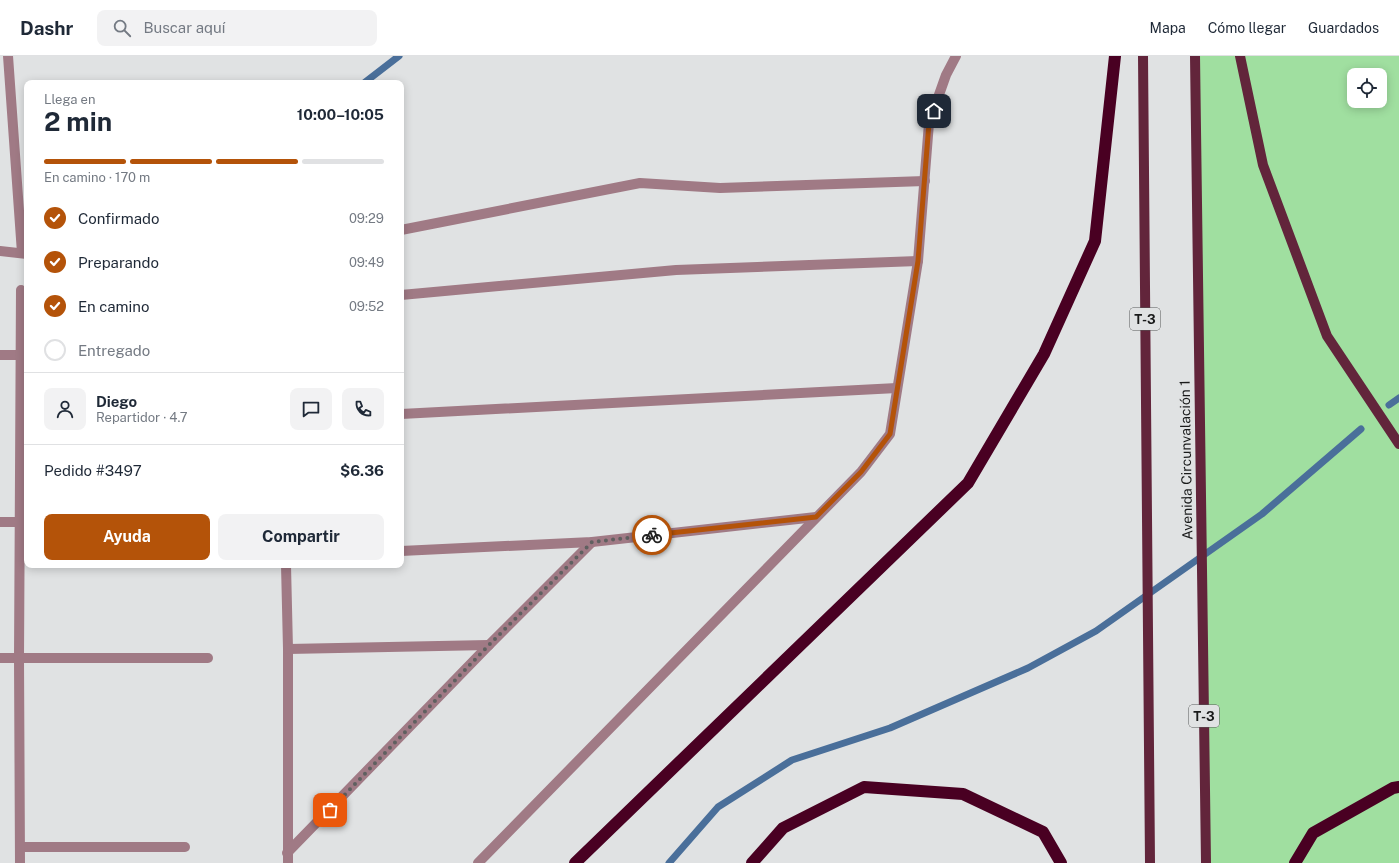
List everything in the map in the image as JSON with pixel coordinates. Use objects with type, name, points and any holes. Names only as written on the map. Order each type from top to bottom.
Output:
[{"type":"highway","points":[[575,863],[968,483],[1044,354],[1095,241],[1115,56]]},
{"type":"highway","points":[[1295,863],[1313,833],[1399,786]]},
{"type":"highway","points":[[752,863],[783,828],[864,787],[963,794],[1042,832],[1061,863]]},
{"type":"main road","name":"T-3","points":[[1143,56],[1150,863]]},
{"type":"main road","name":"Avenida Circunvalación 1","points":[[1195,56],[1206,863]]},
{"type":"main road","points":[[1240,56],[1263,166],[1327,336],[1399,444]]},
{"type":"street","points":[[0,251],[24,253],[8,56]]},
{"type":"street","points":[[478,863],[861,472],[890,434],[918,261],[929,123],[946,75],[956,56]]},
{"type":"street","points":[[404,229],[640,183],[720,188],[924,181]]},
{"type":"street","points":[[404,295],[676,270],[918,261]]},
{"type":"street","points":[[20,863],[18,659],[23,522],[21,290]]},
{"type":"street","points":[[0,355],[21,355]]},
{"type":"street","points":[[404,414],[897,388]]},
{"type":"street","points":[[404,551],[592,542],[816,517]]},
{"type":"street","points":[[0,522],[23,522]]},
{"type":"street","points":[[287,858],[489,645],[592,542]]},
{"type":"street","points":[[286,568],[288,649],[287,858]]},
{"type":"street","points":[[288,649],[489,645]]},
{"type":"street","points":[[0,658],[208,658]]},
{"type":"street","points":[[20,847],[185,847]]},
{"type":"green space","points":[[1195,56],[1399,56],[1399,863],[1206,863]]},
{"type":"waterway","points":[[368,80],[399,56]]},
{"type":"waterway","points":[[1389,405],[1399,398]]},
{"type":"waterway","points":[[669,863],[718,807],[792,760],[890,728],[1028,668],[1096,631],[1262,514],[1361,429]]},
{"type":"way so far","points":[[330,810],[489,645],[592,542],[652,535]]},
{"type":"route","points":[[652,535],[816,517],[861,472],[890,434],[918,261],[929,123],[934,111]]}]
